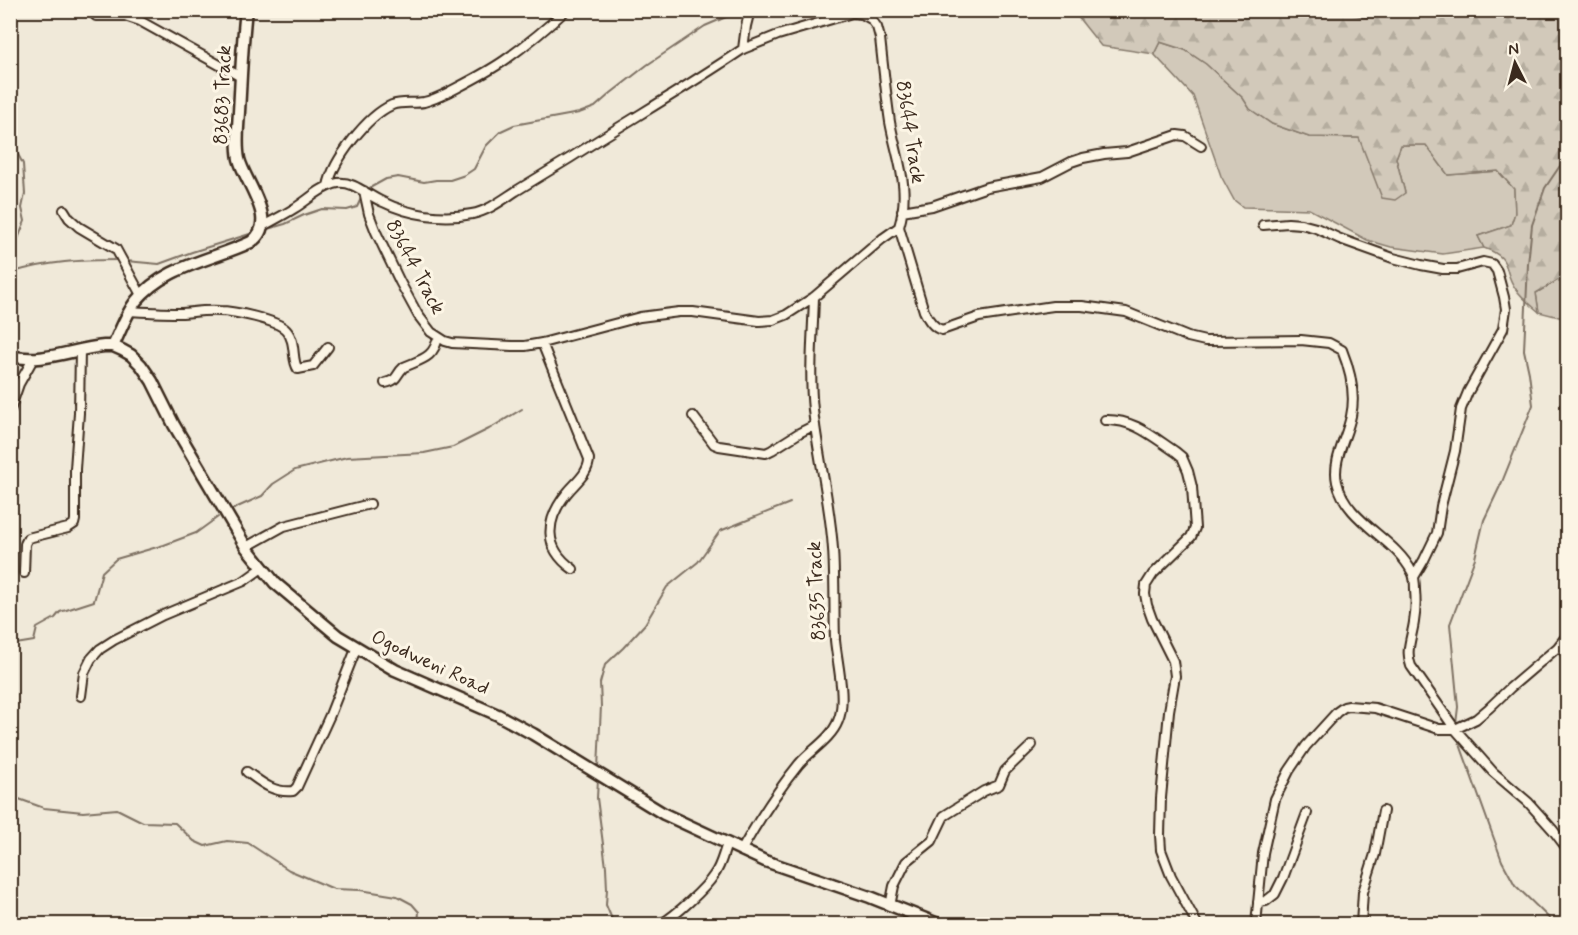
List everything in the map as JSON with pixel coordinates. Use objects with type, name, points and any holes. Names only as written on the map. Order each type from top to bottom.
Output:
[{"type":"street","points":[[90,10],[96,16],[125,16],[146,23],[240,77]]},
{"type":"street","name":"83683 Track","points":[[246,10],[240,77],[239,159],[254,191],[262,226]]},
{"type":"street","points":[[15,357],[33,359],[56,357],[80,350],[113,346],[130,311],[141,295],[155,283],[212,256],[251,242],[259,236],[262,226],[285,215],[328,186],[332,171],[350,143],[384,110],[400,103],[436,99],[459,87],[507,58],[566,10]]},
{"type":"street","points":[[743,49],[750,10]]},
{"type":"street","name":"83644 Track","points":[[328,186],[346,183],[364,191],[371,197],[392,206],[418,213],[451,216],[475,213],[489,208],[533,182],[743,49],[778,35],[852,13],[871,18],[877,27],[890,122],[904,183],[902,211],[898,227],[814,297],[786,315],[773,320],[747,320],[693,312],[666,313],[640,317],[542,343],[512,346],[452,343],[431,332],[400,282],[372,223],[364,191]]},
{"type":"street","points":[[902,211],[932,206],[987,187],[1042,177],[1083,158],[1127,152],[1177,135],[1185,136],[1201,146]]},
{"type":"street","points":[[64,210],[79,227],[116,249],[141,295]]},
{"type":"street","points":[[1263,225],[1288,223],[1308,226],[1393,258],[1421,265],[1457,270],[1483,262],[1492,264],[1497,271],[1506,309],[1503,329],[1461,409],[1455,451],[1437,532],[1414,577]]},
{"type":"street","points":[[898,227],[924,311],[928,320],[938,329],[942,330],[980,317],[1053,306],[1082,306],[1126,312],[1188,337],[1205,341],[1311,341],[1329,343],[1342,350],[1349,375],[1353,405],[1336,470],[1336,480],[1343,499],[1353,511],[1391,546],[1412,571],[1416,605],[1409,661],[1455,729],[1493,772],[1528,802],[1568,850]]},
{"type":"street","name":"83635 Track","points":[[741,851],[777,794],[799,764],[834,729],[841,713],[842,700],[835,638],[836,599],[833,548],[815,425],[812,386],[814,297]]},
{"type":"street","points":[[130,311],[183,313],[218,310],[277,323],[290,335],[295,365],[298,369],[313,366],[328,347]]},
{"type":"street","points":[[386,383],[395,379],[404,368],[433,352],[438,337]]},
{"type":"street","points":[[542,343],[589,459],[587,468],[556,507],[550,530],[554,548],[563,561],[573,569]]},
{"type":"street","name":"Ogodweni Road","points":[[113,346],[131,355],[152,381],[174,425],[246,547],[274,583],[356,649],[394,670],[498,715],[664,814],[741,851],[938,924]]},
{"type":"street","points":[[24,573],[25,544],[28,538],[68,528],[74,524],[80,350]]},
{"type":"street","points":[[10,410],[19,384],[33,359]]},
{"type":"street","points":[[1568,396],[1566,406],[1568,446]]},
{"type":"street","points":[[693,416],[714,444],[758,453],[772,450],[815,425]]},
{"type":"street","points":[[1105,420],[1118,419],[1129,422],[1176,452],[1182,457],[1192,487],[1194,532],[1153,573],[1146,585],[1145,594],[1152,619],[1173,661],[1175,676],[1169,711],[1162,787],[1161,850],[1171,876],[1197,924]]},
{"type":"street","points":[[246,547],[284,526],[370,504]]},
{"type":"street","points":[[81,696],[84,674],[91,659],[100,649],[163,615],[244,581],[262,568]]},
{"type":"street","points":[[1256,924],[1263,853],[1275,799],[1289,771],[1306,746],[1337,712],[1349,706],[1375,708],[1439,729],[1455,729],[1476,719],[1558,647],[1568,634]]},
{"type":"street","points":[[1558,647],[1568,654]]},
{"type":"street","points":[[247,772],[277,791],[293,791],[297,787],[330,715],[356,649]]},
{"type":"street","points":[[890,906],[894,886],[907,860],[932,841],[945,815],[984,790],[999,785],[1005,771],[1032,745]]},
{"type":"street","points":[[1361,924],[1363,892],[1375,854],[1383,811]]},
{"type":"street","points":[[1258,902],[1266,901],[1275,894],[1308,813]]},
{"type":"street","points":[[661,924],[682,908],[714,876],[727,844]]},
{"type":"street","points":[[908,924],[917,916]]},
{"type":"green space","points":[[1073,11],[1567,11],[1567,288],[1558,280],[1536,293],[1539,312],[1515,288],[1503,260],[1484,248],[1478,236],[1511,225],[1515,213],[1514,189],[1498,171],[1448,175],[1426,145],[1401,145],[1396,158],[1405,193],[1395,200],[1382,198],[1359,138],[1309,137],[1272,124],[1250,109],[1243,98],[1206,64],[1185,50],[1160,42],[1154,54],[1101,46]]},
{"type":"green space","points":[[1160,42],[1185,50],[1206,64],[1243,98],[1250,109],[1272,124],[1309,137],[1359,138],[1405,193],[1396,158],[1401,145],[1426,145],[1448,175],[1498,171],[1514,189],[1515,213],[1511,225],[1478,236],[1484,248],[1443,254],[1391,247],[1367,240],[1309,209],[1243,207],[1234,200],[1221,176],[1193,96],[1154,54]]},
{"type":"green space","points":[[1558,280],[1567,288],[1567,319],[1539,312],[1536,293]]},
{"type":"waterway","points":[[1333,10],[1366,17]]},
{"type":"waterway","points":[[366,190],[386,179],[398,177],[424,182],[450,180],[465,175],[474,169],[486,146],[501,131],[514,125],[579,113],[595,107],[647,65],[705,26],[733,14],[747,11]]},
{"type":"waterway","points":[[10,139],[23,164],[25,194],[22,208],[25,221],[10,261]]},
{"type":"waterway","points":[[1456,724],[1458,707],[1450,624],[1475,558],[1484,520],[1533,405],[1524,350],[1532,225],[1545,188],[1568,154]]},
{"type":"waterway","points":[[264,230],[322,209],[347,210],[357,207],[363,194]]},
{"type":"waterway","points":[[126,261],[159,264],[253,233]]},
{"type":"waterway","points":[[10,273],[65,262],[120,260]]},
{"type":"waterway","points":[[233,509],[262,496],[273,484],[295,470],[347,457],[424,453],[453,447],[522,409]]},
{"type":"waterway","points":[[598,768],[600,683],[605,665],[645,624],[667,587],[698,562],[720,531],[790,503]]},
{"type":"waterway","points":[[10,645],[34,641],[37,628],[55,618],[60,612],[94,601],[102,572],[116,559],[196,533],[218,517]]},
{"type":"waterway","points":[[1457,736],[1502,861],[1515,885],[1555,924]]},
{"type":"waterway","points":[[598,779],[597,798],[606,867],[606,905],[614,924]]},
{"type":"waterway","points":[[10,801],[19,799],[44,808],[83,812],[117,809],[143,822],[175,823],[194,841],[205,846],[227,841],[248,843],[289,870],[334,889],[360,890],[397,896],[412,904],[419,912],[418,924]]}]
